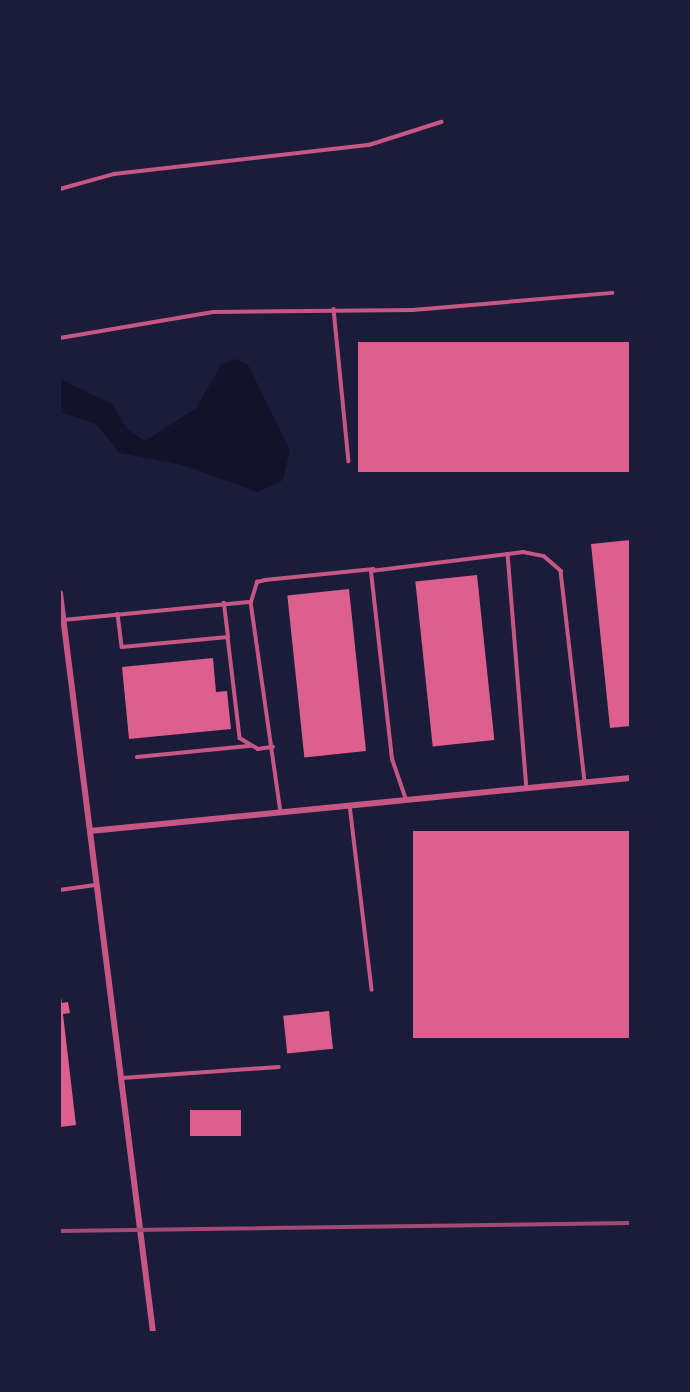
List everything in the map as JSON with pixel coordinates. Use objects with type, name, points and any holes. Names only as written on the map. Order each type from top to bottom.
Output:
[{"type":"street","points":[[60,593],[153,1332]]},
{"type":"street","points":[[90,831],[631,778]]},
{"type":"lane","points":[[60,189],[114,174],[369,145],[441,122]]},
{"type":"lane","points":[[60,338],[213,312],[258,316],[334,309],[413,310],[612,293]]},
{"type":"lane","points":[[334,309],[349,461]]},
{"type":"lane","points":[[508,554],[527,788]]},
{"type":"lane","points":[[281,812],[251,602],[257,582],[508,554],[544,556],[561,571],[585,782]]},
{"type":"lane","points":[[373,569],[393,759],[406,800]]},
{"type":"lane","points":[[63,620],[251,602]]},
{"type":"lane","points":[[224,603],[240,738],[250,746]]},
{"type":"lane","points":[[118,614],[122,647],[228,637]]},
{"type":"lane","points":[[137,757],[250,746],[273,747]]},
{"type":"lane","points":[[350,805],[372,990]]},
{"type":"lane","points":[[60,890],[97,885]]},
{"type":"lane","points":[[120,1078],[279,1067]]},
{"type":"shaded area","points":[[235,359],[248,365],[290,450],[283,480],[258,492],[182,465],[120,453],[95,423],[60,412],[60,379],[112,404],[127,429],[145,441],[196,408],[221,365]]},
{"type":"building","points":[[358,342],[630,342],[630,472],[358,472]]},
{"type":"building","points":[[630,540],[630,726],[610,728],[591,544]]},
{"type":"building","points":[[477,575],[494,740],[433,747],[415,581]]},
{"type":"building","points":[[349,589],[366,751],[304,758],[287,595]]},
{"type":"building","points":[[213,658],[216,692],[227,691],[231,729],[129,739],[122,667]]},
{"type":"building","points":[[413,831],[630,831],[630,1038],[413,1038]]},
{"type":"building","points":[[60,992],[62,1003],[68,1002],[70,1013],[63,1014],[76,1125],[60,1127]]},
{"type":"building","points":[[329,1011],[333,1049],[287,1054],[283,1016]]},
{"type":"building","points":[[190,1110],[241,1110],[241,1136],[190,1136]]},
{"type":"railway","points":[[60,1231],[630,1223]]}]
